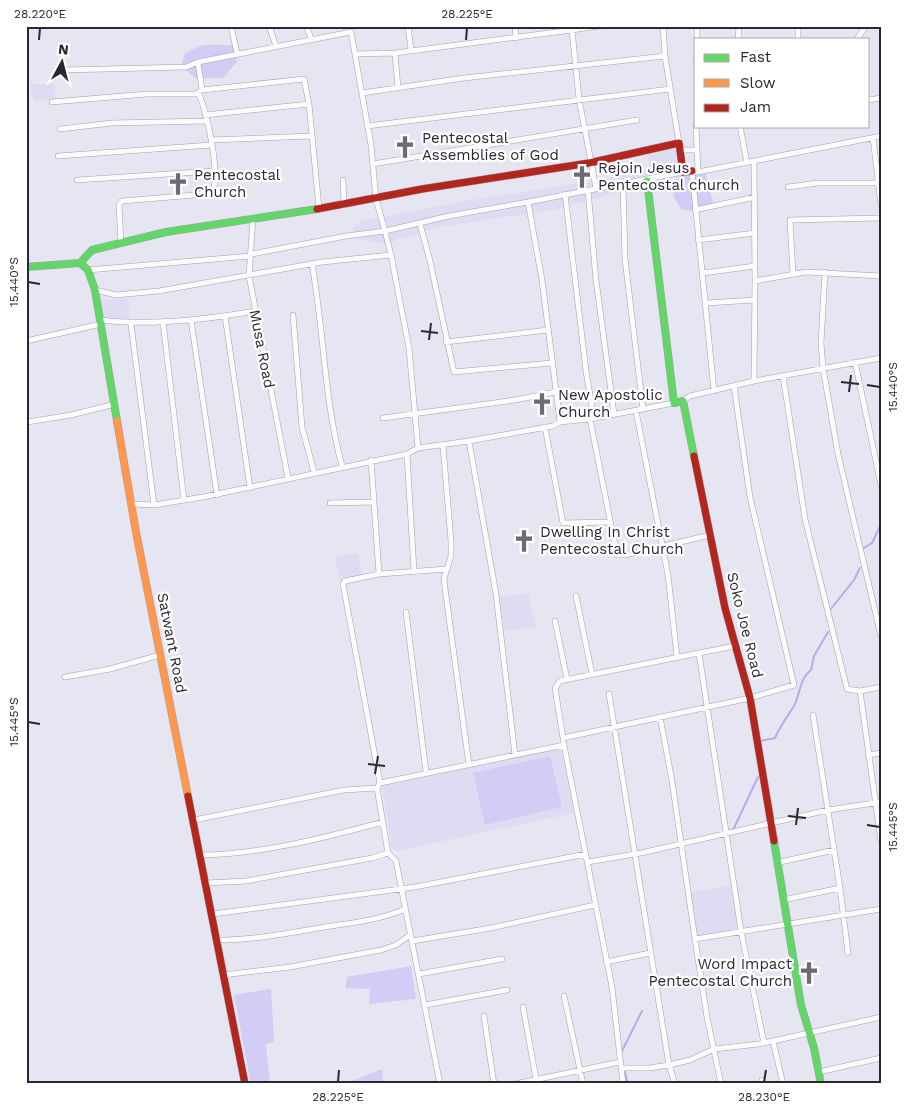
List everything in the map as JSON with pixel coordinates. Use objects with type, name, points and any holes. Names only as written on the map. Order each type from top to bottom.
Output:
[{"type":"street","points":[[231,26],[237,53]]},
{"type":"street","points":[[269,26],[276,46]]},
{"type":"street","points":[[306,26],[311,38]]},
{"type":"street","points":[[380,26],[387,26]]},
{"type":"street","points":[[408,26],[411,50]]},
{"type":"street","points":[[515,26],[516,38]]},
{"type":"street","points":[[354,54],[395,53],[598,26]]},
{"type":"street","points":[[664,26],[665,56],[683,172]]},
{"type":"street","points":[[858,38],[866,26]]},
{"type":"street","points":[[64,70],[186,67],[198,62],[350,29],[368,126],[376,200],[391,254],[409,348],[418,448]]},
{"type":"street","points":[[572,30],[578,99],[589,163],[596,188]]},
{"type":"street","points":[[395,53],[398,88]]},
{"type":"street","points":[[362,93],[575,65],[665,56]]},
{"type":"street","points":[[121,243],[121,202],[207,194],[214,188],[211,143],[200,91],[198,62]]},
{"type":"street","points":[[52,102],[200,91],[302,78],[306,83],[309,104],[319,208]]},
{"type":"street","points":[[368,126],[411,120],[423,121],[578,99],[670,89]]},
{"type":"street","points":[[60,129],[130,122],[206,118],[309,104]]},
{"type":"street","points":[[373,164],[637,120]]},
{"type":"street","points":[[696,128],[695,210],[704,273],[714,391]]},
{"type":"street","points":[[740,128],[747,163]]},
{"type":"street","points":[[58,156],[312,136]]},
{"type":"street","points":[[88,270],[251,255],[420,224],[456,214],[596,188],[647,181],[683,172],[754,162],[881,136]]},
{"type":"street","points":[[872,138],[881,205]]},
{"type":"street","points":[[26,267],[80,263],[88,252],[166,232],[376,200],[422,189],[589,163],[680,146],[697,150]]},
{"type":"street","points":[[754,162],[754,382]]},
{"type":"street","points":[[77,180],[214,171]]},
{"type":"street","points":[[343,180],[344,205]]},
{"type":"street","points":[[647,181],[674,403]]},
{"type":"street","points":[[788,187],[818,184],[877,183]]},
{"type":"street","points":[[623,184],[625,260],[643,409]]},
{"type":"street","points":[[588,190],[596,280],[614,414]]},
{"type":"street","points":[[565,194],[592,419],[617,555],[663,547],[710,535]]},
{"type":"street","points":[[695,210],[755,197]]},
{"type":"street","points":[[528,202],[560,422]]},
{"type":"street","name":"Musa Road","points":[[254,218],[249,276],[254,311],[288,478]]},
{"type":"street","points":[[793,274],[790,220],[881,218]]},
{"type":"street","points":[[420,224],[434,277],[452,370],[456,373],[552,363]]},
{"type":"street","points":[[698,240],[755,233]]},
{"type":"street","points":[[95,290],[116,295],[133,294],[312,264],[391,254]]},
{"type":"street","name":"Satwant Road","points":[[80,263],[88,270],[95,290],[160,655],[207,883],[245,1084]]},
{"type":"street","points":[[312,264],[321,321],[334,438],[342,466]]},
{"type":"street","points":[[704,273],[755,266]]},
{"type":"street","points":[[825,272],[821,343],[823,368],[838,454],[881,636]]},
{"type":"street","points":[[755,281],[793,274],[825,272],[881,276]]},
{"type":"street","points":[[707,303],[754,300]]},
{"type":"street","points":[[26,341],[100,322],[131,324],[191,320],[254,311]]},
{"type":"street","points":[[293,315],[302,427],[314,472]]},
{"type":"street","points":[[225,316],[250,488]]},
{"type":"street","points":[[191,320],[217,495]]},
{"type":"street","points":[[163,322],[184,500]]},
{"type":"street","points":[[131,324],[154,504]]},
{"type":"street","points":[[446,342],[548,330]]},
{"type":"street","points":[[132,504],[154,504],[217,495],[314,472],[407,454],[418,448],[443,446],[545,427],[560,422],[592,419],[636,411],[674,403],[690,396],[734,386],[881,358]]},
{"type":"street","points":[[855,362],[881,485]]},
{"type":"street","points":[[783,376],[798,478],[814,560],[846,689],[860,691],[881,687]]},
{"type":"street","points":[[194,820],[344,790],[378,786],[426,772],[515,754],[614,727],[750,698],[791,687],[795,683],[750,497],[734,386]]},
{"type":"street","points":[[383,418],[515,400],[556,392]]},
{"type":"street","name":"Soko Joe Road","points":[[683,400],[710,535],[735,646],[750,698],[769,823],[801,1005],[814,1048],[821,1084]]},
{"type":"street","points":[[27,422],[71,415],[115,404]]},
{"type":"street","points":[[636,411],[663,547],[677,657]]},
{"type":"street","points":[[545,427],[563,523],[610,522]]},
{"type":"street","points":[[469,441],[496,594],[515,754]]},
{"type":"street","points":[[443,446],[451,541],[451,556],[444,578],[469,764]]},
{"type":"street","points":[[407,454],[414,571]]},
{"type":"street","points":[[371,460],[380,574]]},
{"type":"street","points":[[330,503],[374,502]]},
{"type":"street","points":[[440,1084],[396,861],[388,853],[343,584],[345,581],[380,574],[447,569]]},
{"type":"street","points":[[576,596],[592,674]]},
{"type":"street","points":[[406,612],[426,772]]},
{"type":"street","points":[[555,621],[567,679]]},
{"type":"street","points":[[624,1084],[618,1031],[606,962],[588,862],[563,742],[555,688],[560,681],[567,679],[735,646]]},
{"type":"street","points":[[699,653],[741,931],[764,1043]]},
{"type":"street","points":[[65,677],[110,669],[160,655]]},
{"type":"street","points":[[860,691],[868,755],[878,802],[881,841]]},
{"type":"street","points":[[609,694],[650,953],[674,1084]]},
{"type":"street","points":[[813,715],[844,915],[848,953]]},
{"type":"street","points":[[660,717],[695,939],[721,1084]]},
{"type":"street","points":[[868,755],[881,753]]},
{"type":"street","points":[[588,862],[634,854],[828,810],[878,802]]},
{"type":"street","points":[[201,855],[228,854],[278,846],[383,822]]},
{"type":"street","points":[[776,863],[834,850]]},
{"type":"street","points":[[207,883],[246,880],[372,858],[388,853]]},
{"type":"street","points":[[213,914],[400,887],[415,887],[586,854]]},
{"type":"street","points":[[783,900],[840,888]]},
{"type":"street","points":[[224,975],[290,967],[381,950],[411,938],[491,928],[595,905]]},
{"type":"street","points":[[217,940],[247,940],[362,922],[405,909]]},
{"type":"street","points":[[695,939],[881,909]]},
{"type":"street","points":[[606,962],[650,953]]},
{"type":"street","points":[[419,974],[502,958]]},
{"type":"street","points":[[425,1005],[507,990]]},
{"type":"street","points":[[564,996],[583,1084]]},
{"type":"street","points":[[523,1007],[536,1082]]},
{"type":"street","points":[[484,1016],[494,1084]]},
{"type":"street","points":[[515,1084],[536,1082],[581,1070],[621,1065],[649,1068],[669,1065],[690,1060],[714,1049],[809,1035],[842,1024],[881,1017]]},
{"type":"street","points":[[773,1041],[782,1084]]},
{"type":"street","points":[[819,1072],[881,1058]]},
{"type":"shaded area","points":[[203,45],[232,45],[238,52],[236,63],[223,78],[195,78],[181,66],[185,53]]},
{"type":"shaded area","points":[[30,84],[54,84],[56,99],[34,100]]},
{"type":"shaded area","points":[[675,149],[680,171],[652,177],[647,155]]},
{"type":"shaded area","points":[[690,169],[705,172],[713,202],[700,213],[681,209],[673,195],[677,177]]},
{"type":"shaded area","points":[[649,170],[652,180],[641,187],[553,210],[438,227],[385,244],[361,239],[351,229],[361,221],[470,200],[589,182]]},
{"type":"shaded area","points":[[99,299],[128,299],[130,321],[101,321]]},
{"type":"shaded area","points":[[358,553],[362,576],[340,581],[335,557]]},
{"type":"shaded area","points":[[528,593],[536,627],[504,631],[498,598]]},
{"type":"shaded area","points":[[561,749],[574,813],[397,851],[392,848],[382,788],[386,785]]},
{"type":"shaded area","points":[[550,756],[562,807],[485,825],[473,773]]},
{"type":"shaded area","points":[[731,886],[738,934],[698,940],[690,892]]},
{"type":"shaded area","points":[[411,966],[416,999],[369,1004],[370,989],[345,988],[347,977]]},
{"type":"shaded area","points":[[271,989],[274,1042],[266,1044],[270,1081],[251,1084],[234,995]]},
{"type":"shaded area","points":[[382,1069],[383,1084],[345,1084]]},
{"type":"waterway","points":[[862,549],[872,543],[881,524]]},
{"type":"waterway","points":[[830,610],[854,580],[860,568]]},
{"type":"waterway","points":[[760,743],[760,741],[775,738],[794,706],[802,682],[811,670],[814,656],[828,632]]},
{"type":"waterway","points":[[733,830],[758,777]]},
{"type":"waterway","points":[[622,1051],[642,1011]]},
{"type":"waterway","points":[[624,1068],[628,1084]]},
{"type":"traffic: fast","points":[[647,181],[674,403],[683,401],[694,456]]},
{"type":"traffic: fast","points":[[80,263],[92,250],[166,232],[317,209]]},
{"type":"traffic: fast","points":[[26,267],[80,263],[88,270],[95,290],[117,421]]},
{"type":"traffic: fast","points":[[774,841],[801,1005],[814,1048],[821,1084]]},
{"type":"traffic: slow","points":[[117,421],[136,532],[188,796]]},
{"type":"traffic: jam","points":[[317,209],[422,189],[589,163],[679,143],[683,172],[692,171]]},
{"type":"traffic: jam","points":[[694,456],[725,608],[750,698],[774,841]]},
{"type":"traffic: jam","points":[[188,796],[245,1084]]},
{"type":"place","name":"Pentecostal Assemblies of God","points":[[405,147]]},
{"type":"place","name":"Rejoin Jesus Pentecostal church","points":[[582,177]]},
{"type":"place","name":"Pentecostal Church","points":[[178,184]]},
{"type":"place","name":"New Apostolic Church","points":[[542,404]]},
{"type":"place","name":"Dwelling In Christ Pentecostal Church","points":[[524,541]]},
{"type":"place","name":"Word Impact Pentecostal Church","points":[[809,973]]}]
